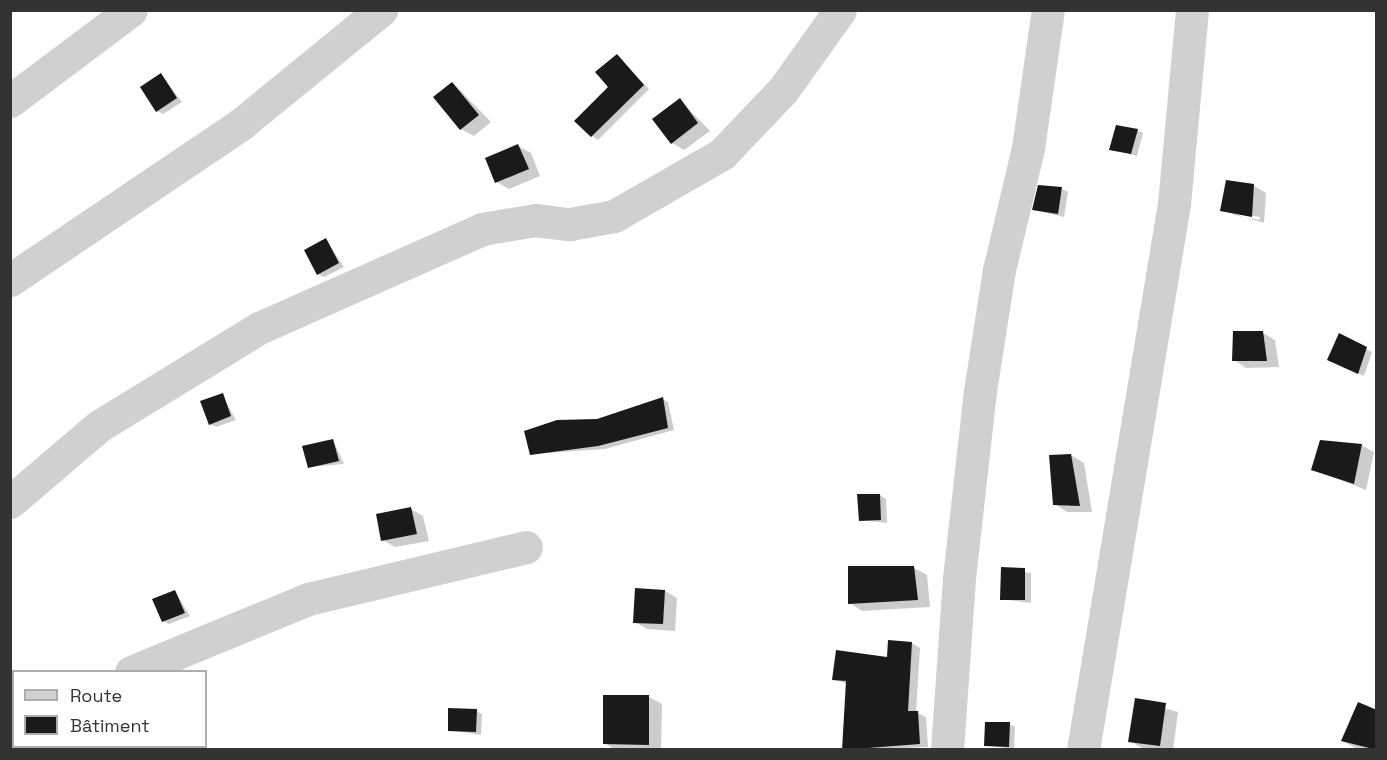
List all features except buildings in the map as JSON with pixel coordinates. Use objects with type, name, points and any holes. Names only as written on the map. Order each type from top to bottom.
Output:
[{"type":"street","points":[[10,101],[131,10]]},
{"type":"street","points":[[10,280],[241,124],[381,10]]},
{"type":"street","points":[[10,502],[99,426],[260,328],[482,229],[536,220],[570,224],[614,216],[722,154],[783,90],[840,10]]},
{"type":"street","points":[[947,750],[959,578],[981,391],[999,270],[1028,148],[1048,10]]},
{"type":"street","points":[[1083,750],[1174,204],[1192,10]]},
{"type":"street","points":[[136,670],[308,598],[526,547]]}]
